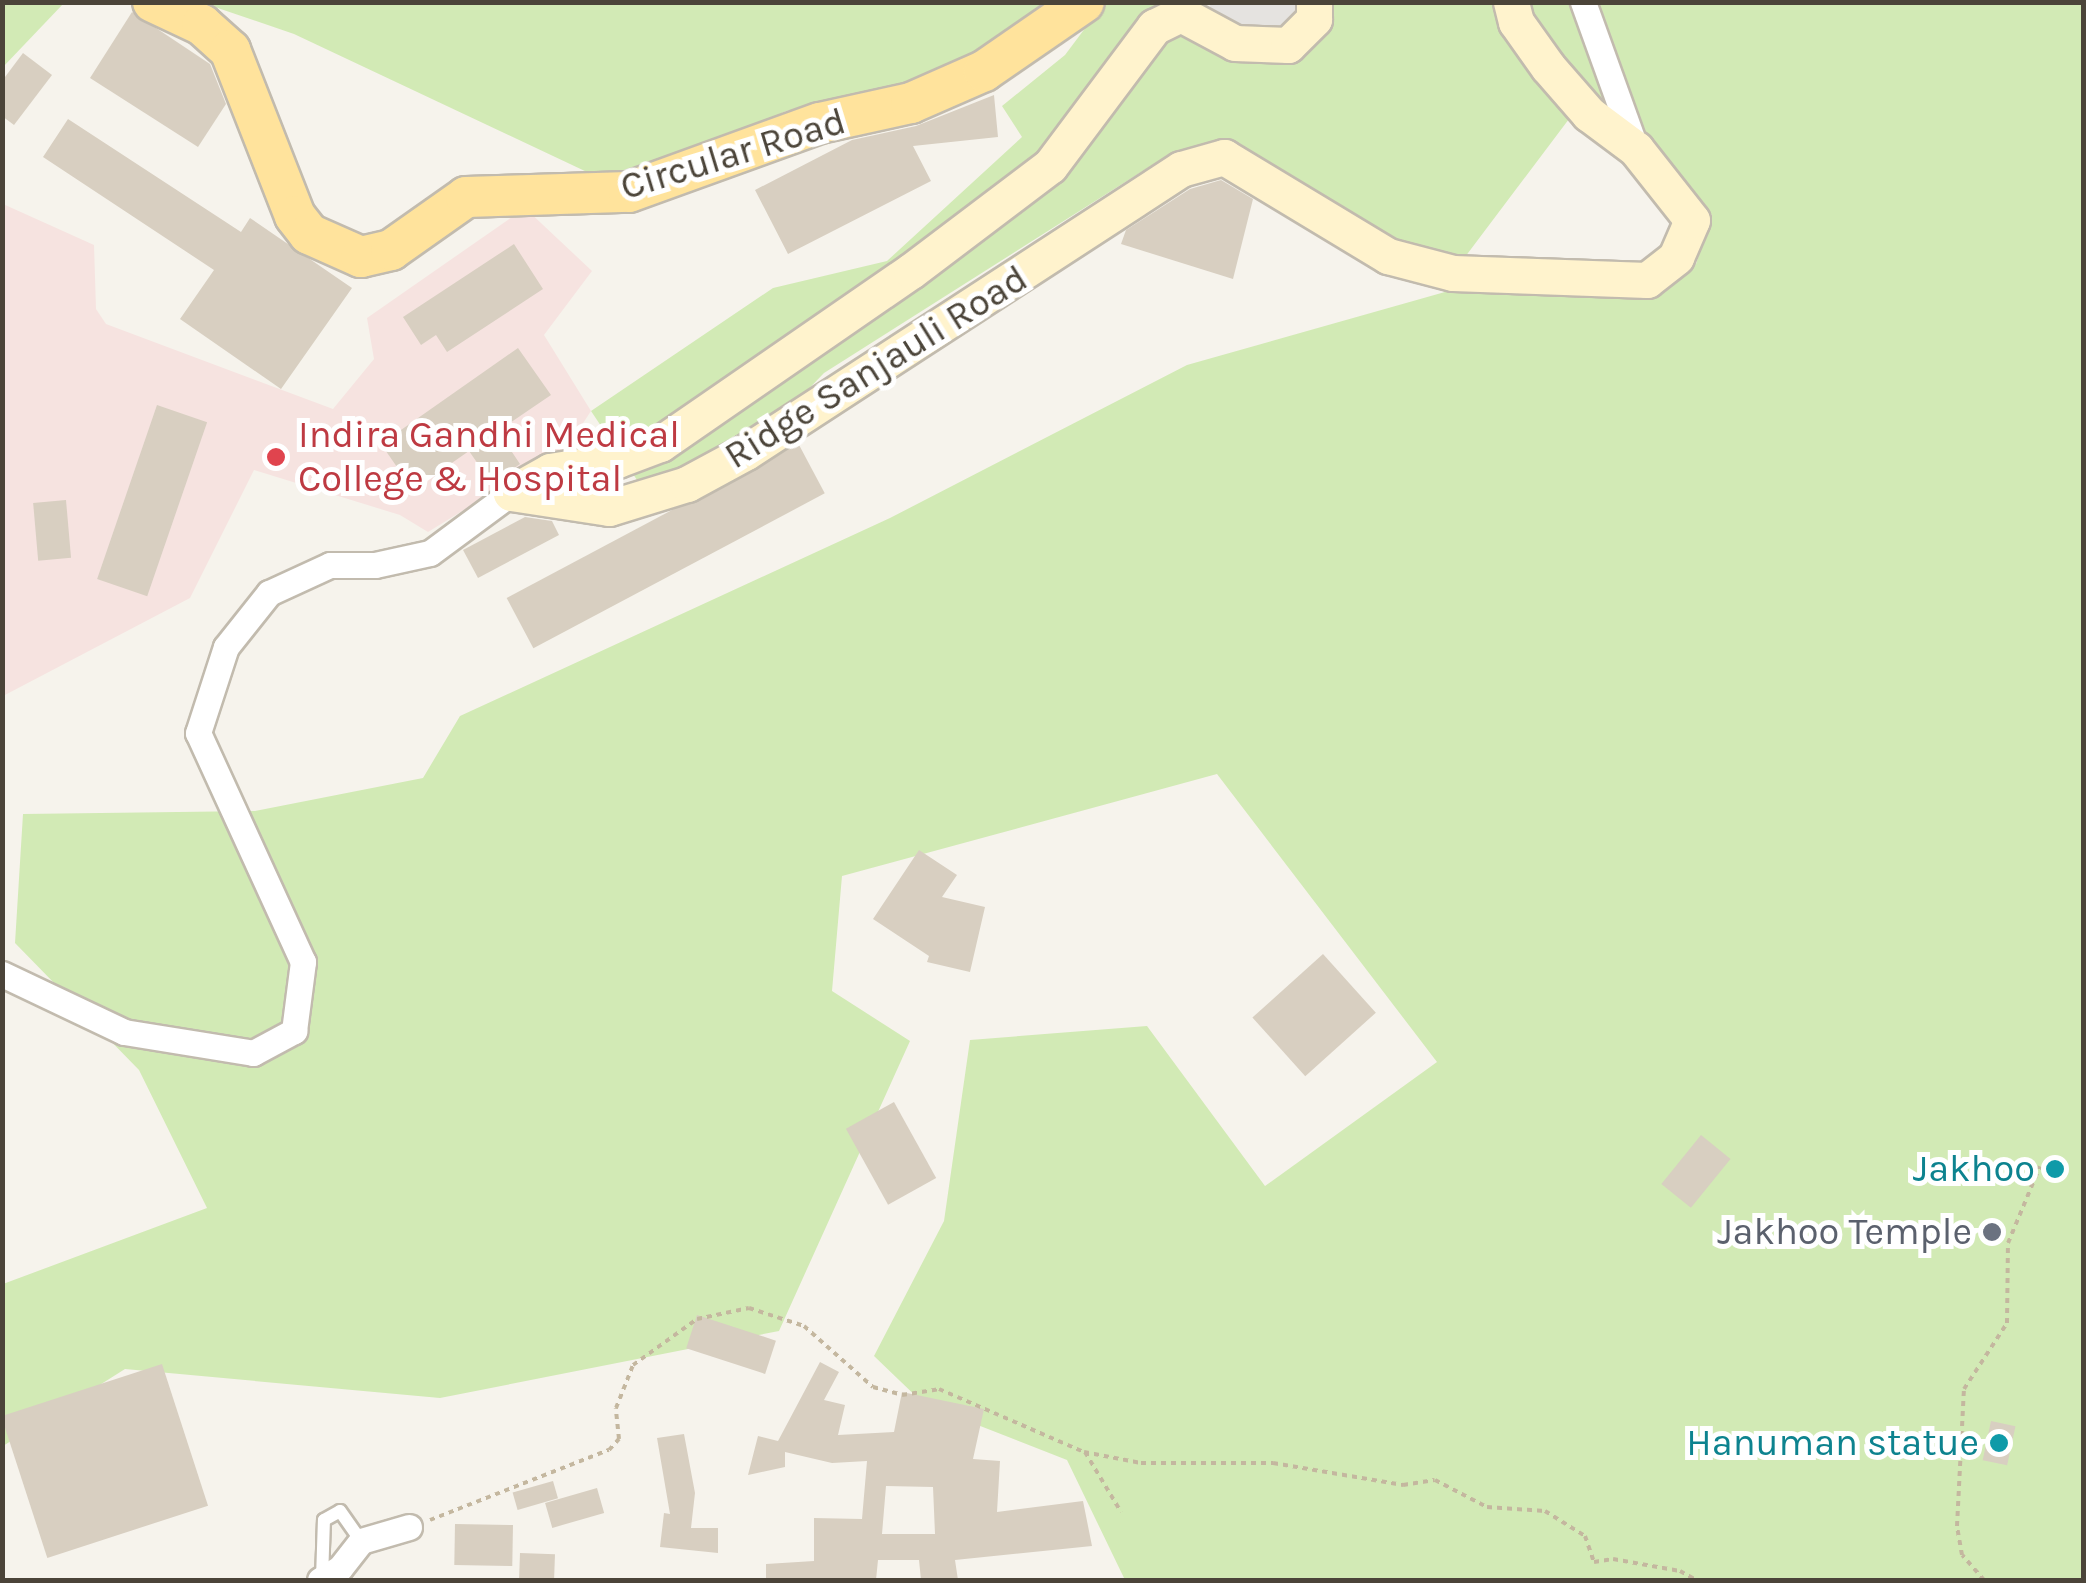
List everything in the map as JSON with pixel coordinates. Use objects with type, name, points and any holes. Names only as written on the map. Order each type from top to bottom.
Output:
[{"type":"main road","name":"Circular Road","points":[[153,2],[202,25],[230,50],[295,216],[309,234],[361,257],[391,250],[466,197],[628,192],[820,123],[911,103],[984,71],[1084,2]]},
{"type":"street","points":[[2,974],[55,1004],[138,1035],[253,1052],[294,1031],[303,962],[198,733],[226,648],[269,593],[330,566],[375,566],[430,553],[511,493],[550,470],[617,460],[660,444],[911,271],[1050,166],[1154,27],[1181,14],[1235,42],[1288,45],[1314,19],[1314,2]]},
{"type":"street","name":"Ridge Sanjauli Road","points":[[511,493],[608,508],[686,484],[746,452],[1181,169],[1224,157],[1388,256],[1453,273],[1647,280],[1676,257],[1692,220],[1636,149],[1589,114],[1548,66],[1516,22],[1511,2]]},
{"type":"street","points":[[1583,2],[1636,149]]},
{"type":"street","points":[[321,1580],[340,1568],[361,1541],[409,1527]]},
{"type":"lane","points":[[321,1580],[324,1520],[340,1511],[361,1541]]},
{"type":"path","points":[[1984,1580],[1962,1555],[1956,1526],[1964,1389],[2007,1322],[2008,1243],[2040,1166]]},
{"type":"path","points":[[409,1527],[609,1450],[619,1439],[616,1408],[633,1365],[697,1319],[729,1308],[804,1326],[873,1387],[902,1395],[939,1388],[1084,1452],[1141,1463],[1273,1463],[1403,1485],[1436,1480],[1487,1507],[1545,1511],[1585,1536],[1594,1562],[1613,1559],[1680,1571],[1696,1580]]},
{"type":"path","points":[[1084,1452],[1121,1512]]},
{"type":"shaded area","points":[[1211,2],[1304,3],[1284,36],[1238,35],[1209,11]]},
{"type":"shaded area","name":"Indira Gandhi Medical College & Hospital","points":[[3,204],[94,245],[96,309],[106,324],[333,409],[374,359],[367,318],[525,208],[592,271],[544,335],[591,411],[568,446],[428,532],[400,515],[254,470],[190,598],[3,696]]},
{"type":"green space","points":[[2,3],[64,3],[3,67]]},
{"type":"green space","points":[[203,3],[1066,3],[986,71],[786,111],[623,189],[294,34]]},
{"type":"green space","points":[[1104,3],[1200,3],[1200,33],[1324,3],[1500,3],[1510,40],[1569,119],[1462,261],[1386,236],[1228,142],[1160,160],[824,373],[741,459],[647,495],[591,411],[773,288],[887,261],[1022,137],[1002,106],[1065,55]]},
{"type":"green space","points":[[1529,3],[2083,3],[2083,1580],[1125,1580],[1067,1460],[924,1404],[874,1356],[944,1221],[970,1040],[1147,1026],[1265,1186],[1437,1062],[1217,774],[842,876],[832,991],[910,1041],[779,1331],[440,1398],[125,1369],[3,1446],[3,1284],[207,1208],[139,1070],[15,943],[23,814],[255,811],[423,778],[460,716],[890,518],[1187,365],[1452,290],[1653,297],[1696,264],[1712,215],[1654,150],[1597,101],[1536,26]]},
{"type":"building","points":[[132,12],[210,64],[226,104],[198,147],[90,78]]},
{"type":"building","points":[[23,53],[52,75],[14,125],[2,116],[2,81]]},
{"type":"building","points":[[994,95],[998,137],[913,146],[931,181],[788,254],[755,190],[852,140],[916,126]]},
{"type":"building","points":[[68,119],[241,232],[250,218],[352,288],[281,389],[180,319],[214,270],[43,157]]},
{"type":"building","points":[[1221,180],[1253,199],[1233,279],[1121,244],[1126,230],[1190,189]]},
{"type":"building","points":[[514,244],[543,289],[447,352],[436,335],[421,345],[403,317]]},
{"type":"building","points":[[518,348],[551,395],[498,431],[520,464],[492,484],[469,451],[413,490],[381,444]]},
{"type":"building","points":[[157,405],[207,422],[147,596],[97,579]]},
{"type":"building","points":[[798,443],[825,493],[533,648],[507,598]]},
{"type":"building","points":[[66,500],[71,558],[38,561],[33,503]]},
{"type":"building","points":[[525,517],[552,521],[559,535],[478,578],[463,550]]},
{"type":"building","points":[[919,850],[957,875],[942,897],[985,907],[970,972],[927,962],[929,956],[873,919]]},
{"type":"building","points":[[1323,954],[1376,1013],[1305,1076],[1252,1018]]},
{"type":"building","points":[[894,1102],[936,1178],[888,1205],[846,1129]]},
{"type":"building","points":[[1701,1135],[1731,1159],[1691,1208],[1661,1184]]},
{"type":"building","points":[[697,1315],[776,1341],[765,1374],[686,1348]]},
{"type":"building","points":[[820,1362],[839,1372],[824,1400],[845,1405],[838,1435],[894,1432],[902,1392],[984,1409],[973,1459],[1000,1461],[997,1512],[1083,1501],[1092,1546],[955,1560],[958,1580],[921,1580],[919,1560],[878,1560],[876,1580],[766,1580],[766,1564],[814,1561],[814,1518],[862,1519],[867,1461],[832,1463],[785,1452],[785,1467],[748,1475],[758,1436],[778,1441]],"holes":[[[886,1486],[933,1487],[935,1534],[882,1534]]]},
{"type":"building","points":[[162,1364],[208,1506],[47,1558],[2,1416]]},
{"type":"building","points":[[1991,1421],[2015,1426],[2007,1465],[1983,1460]]},
{"type":"building","points":[[684,1434],[695,1493],[691,1528],[718,1528],[718,1553],[660,1547],[664,1513],[670,1514],[657,1438]]},
{"type":"building","points":[[553,1481],[558,1498],[518,1510],[513,1493]]},
{"type":"building","points":[[597,1488],[604,1513],[552,1528],[545,1503]]},
{"type":"building","points":[[455,1524],[513,1525],[512,1566],[454,1565]]},
{"type":"building","points":[[520,1553],[555,1554],[554,1580],[519,1580]]},
{"type":"place","name":"Indira Gandhi Medical College & Hospital","points":[[276,457]]},
{"type":"place","name":"Jakhoo","points":[[2055,1169]]},
{"type":"place","name":"Jakhoo Temple","points":[[1992,1232]]},
{"type":"place","name":"Hanuman statue","points":[[1999,1443]]}]
